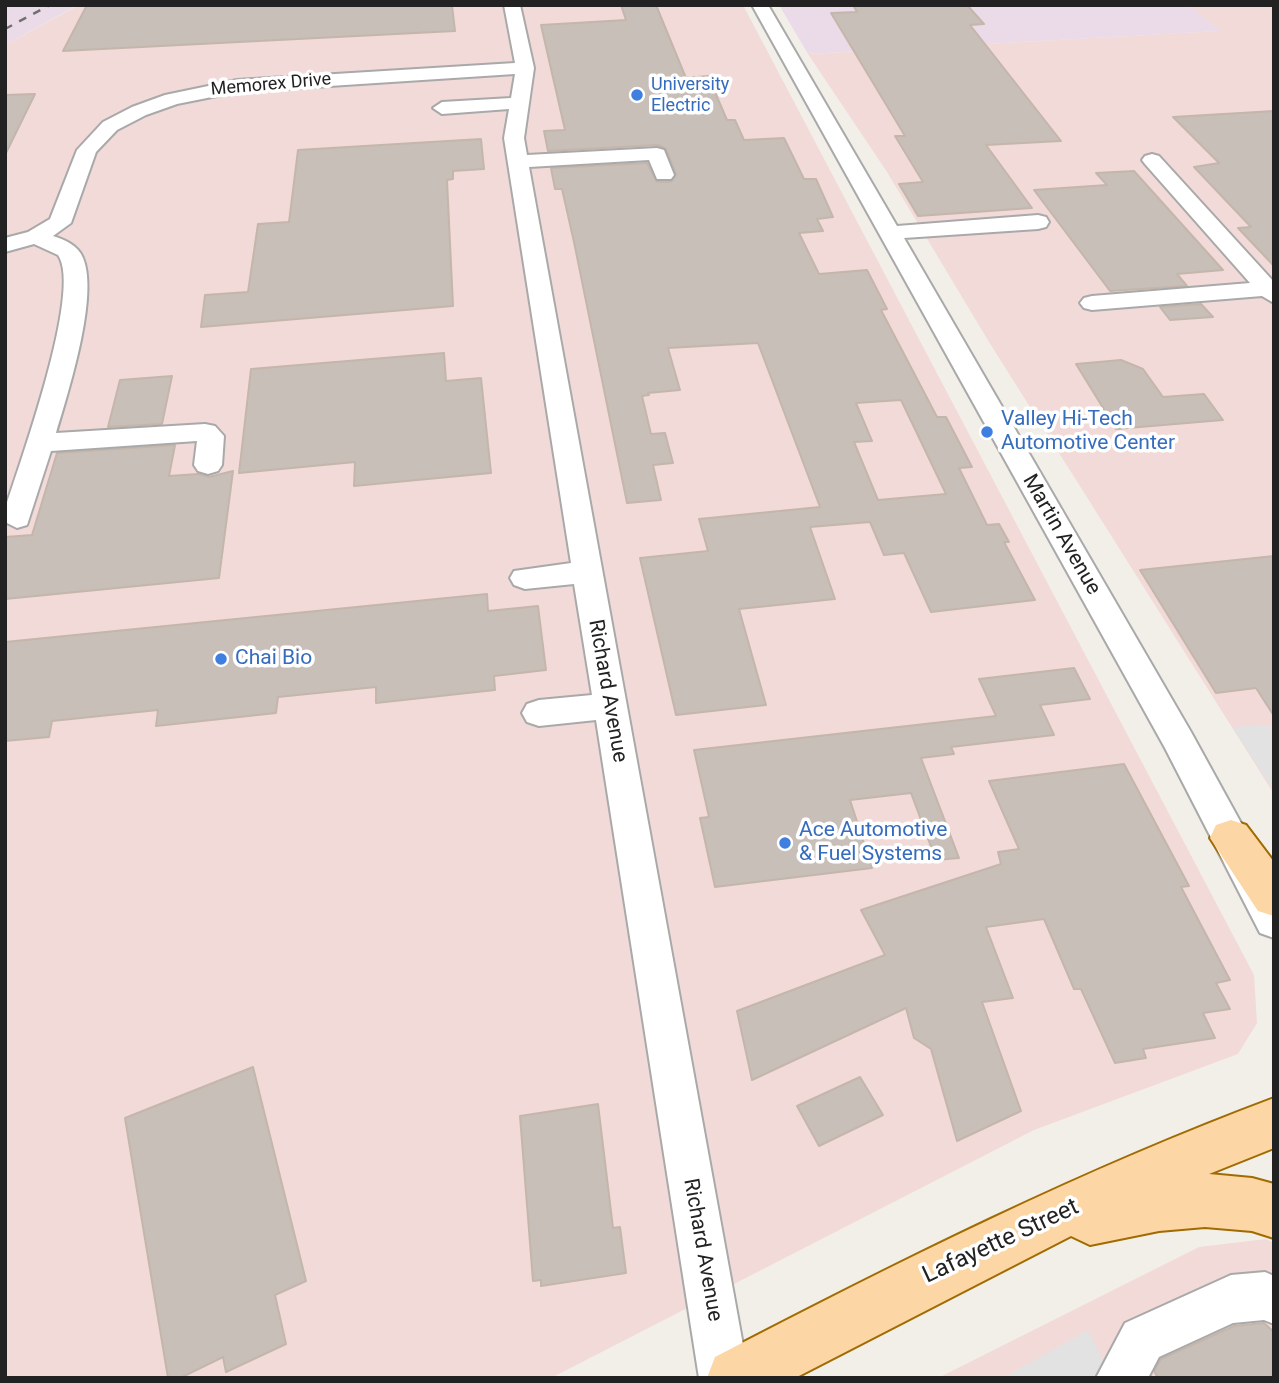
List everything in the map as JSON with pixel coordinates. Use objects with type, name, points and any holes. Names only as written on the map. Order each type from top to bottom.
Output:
[{"type":"main road","points":[[1231,838],[1274,897]]},
{"type":"main road","name":"Lafayette Street","points":[[736,1378],[1009,1235],[1170,1163],[1274,1123]]},
{"type":"main road","points":[[1009,1235],[1143,1207],[1187,1201],[1226,1200],[1274,1211]]},
{"type":"street","name":"Richard Avenue","points":[[512,5],[525,68],[514,138],[724,1378]]},
{"type":"street","name":"Martin Avenue","points":[[760,5],[1179,742],[1274,921]]},
{"type":"street","name":"Memorex Drive","points":[[5,245],[36,237],[60,223],[87,150],[110,126],[154,105],[193,93],[237,86],[525,68]]},
{"type":"street","points":[[442,108],[519,103]]},
{"type":"street","points":[[518,162],[657,154],[664,175]]},
{"type":"street","points":[[1152,160],[1271,293]]},
{"type":"street","points":[[889,233],[1038,222]]},
{"type":"street","points":[[17,518],[71,335],[75,275],[72,257],[64,249],[36,237]]},
{"type":"street","points":[[1092,303],[1271,293]]},
{"type":"street","points":[[39,443],[205,432],[211,436],[208,465]]},
{"type":"street","points":[[525,578],[587,572]]},
{"type":"street","points":[[539,713],[610,706]]},
{"type":"street","points":[[1122,1377],[1142,1340],[1231,1299],[1265,1296],[1274,1300]]},
{"type":"shaded area","points":[[78,5],[5,45],[5,6]]},
{"type":"shaded area","points":[[79,5],[743,5],[1254,975],[1257,1023],[1238,1054],[1034,1130],[551,1378],[5,1378],[5,45]]},
{"type":"shaded area","points":[[779,5],[1189,5],[1220,31],[808,54]]},
{"type":"shaded area","points":[[1189,5],[1274,5],[1274,794],[989,342],[887,172],[808,54],[1218,31]]},
{"type":"shaded area","points":[[1271,725],[1274,730],[1274,791],[1232,727]]},
{"type":"shaded area","points":[[1266,1239],[1274,1243],[1274,1378],[938,1378],[1199,1247]]},
{"type":"shaded area","points":[[1088,1330],[1112,1378],[1003,1378]]},
{"type":"building","points":[[87,5],[452,5],[455,31],[63,51]]},
{"type":"building","points":[[621,5],[656,5],[686,78],[708,76],[727,120],[735,120],[744,140],[784,138],[804,179],[816,179],[833,217],[817,219],[823,231],[799,233],[819,274],[867,270],[887,309],[881,310],[937,417],[946,417],[972,467],[959,468],[987,525],[999,524],[1009,542],[1004,542],[1035,600],[931,612],[904,553],[884,555],[870,522],[810,527],[835,599],[739,609],[766,705],[676,715],[640,558],[708,551],[699,519],[820,507],[758,343],[668,348],[680,390],[642,396],[651,434],[665,433],[673,463],[653,465],[661,500],[627,503],[562,189],[555,189],[551,168],[647,163],[657,182],[671,182],[676,174],[666,149],[658,145],[548,151],[544,131],[565,130],[541,25],[626,20]],"holes":[[[901,400],[946,494],[878,500],[854,442],[872,441],[856,403]]]},
{"type":"building","points":[[853,5],[967,5],[984,24],[970,25],[1061,141],[986,145],[1032,208],[918,216],[899,184],[923,182],[895,136],[905,136],[831,13],[857,12]]},
{"type":"building","points":[[35,94],[5,155],[5,95]]},
{"type":"building","points":[[1274,111],[1274,266],[1238,228],[1251,227],[1194,167],[1219,163],[1173,117]]},
{"type":"building","points":[[481,139],[484,169],[453,171],[453,179],[447,180],[453,306],[201,327],[205,295],[248,292],[258,224],[289,222],[298,150]]},
{"type":"building","points":[[1134,171],[1223,270],[1177,274],[1187,286],[1110,291],[1034,190],[1107,185],[1096,173]]},
{"type":"building","points":[[1201,304],[1213,317],[1170,320],[1160,307]]},
{"type":"building","points":[[444,353],[446,381],[481,378],[491,473],[354,486],[355,462],[239,473],[251,369]]},
{"type":"building","points":[[1121,360],[1143,369],[1163,397],[1204,394],[1223,420],[1116,429],[1076,364]]},
{"type":"building","points":[[172,376],[162,424],[108,427],[120,380]]},
{"type":"building","points":[[175,445],[169,476],[198,474],[209,477],[233,471],[219,578],[5,599],[5,537],[32,535],[57,453]]},
{"type":"building","points":[[1274,556],[1274,716],[1256,688],[1216,693],[1140,570]]},
{"type":"building","points":[[487,594],[488,611],[538,606],[546,670],[494,676],[495,690],[376,703],[376,687],[278,697],[276,713],[156,726],[158,710],[52,721],[49,737],[5,741],[5,642]]},
{"type":"building","points":[[1074,668],[1090,699],[1040,705],[1054,735],[951,747],[954,754],[921,758],[959,858],[936,860],[911,793],[850,800],[872,868],[715,887],[700,818],[709,817],[694,750],[996,716],[979,679]]},
{"type":"building","points":[[1124,764],[1189,886],[1181,887],[1230,980],[1216,983],[1230,1009],[1203,1013],[1215,1038],[1143,1049],[1146,1058],[1115,1063],[1081,989],[1074,989],[1044,919],[986,927],[1013,998],[982,1002],[1021,1111],[957,1141],[931,1049],[914,1038],[906,1008],[752,1080],[737,1011],[885,955],[861,910],[1001,864],[998,852],[1019,849],[989,781]]},
{"type":"building","points":[[253,1067],[306,1281],[275,1295],[286,1344],[226,1372],[223,1357],[180,1378],[168,1378],[125,1118]]},
{"type":"building","points":[[860,1077],[883,1115],[819,1146],[797,1106]]},
{"type":"building","points":[[598,1104],[613,1228],[620,1227],[626,1273],[541,1286],[541,1280],[533,1281],[520,1116]]},
{"type":"building","points":[[1264,1323],[1274,1332],[1274,1378],[1158,1378],[1154,1371],[1161,1359],[1234,1326]]},
{"type":"railway","points":[[5,29],[50,5]]},
{"type":"place","name":"University Electric","points":[[637,95]]},
{"type":"place","name":"Valley Hi-Tech Automotive Center","points":[[987,432]]},
{"type":"place","name":"Chai Bio","points":[[221,659]]},
{"type":"place","name":"Ace Automotive & Fuel Systems","points":[[785,843]]}]
